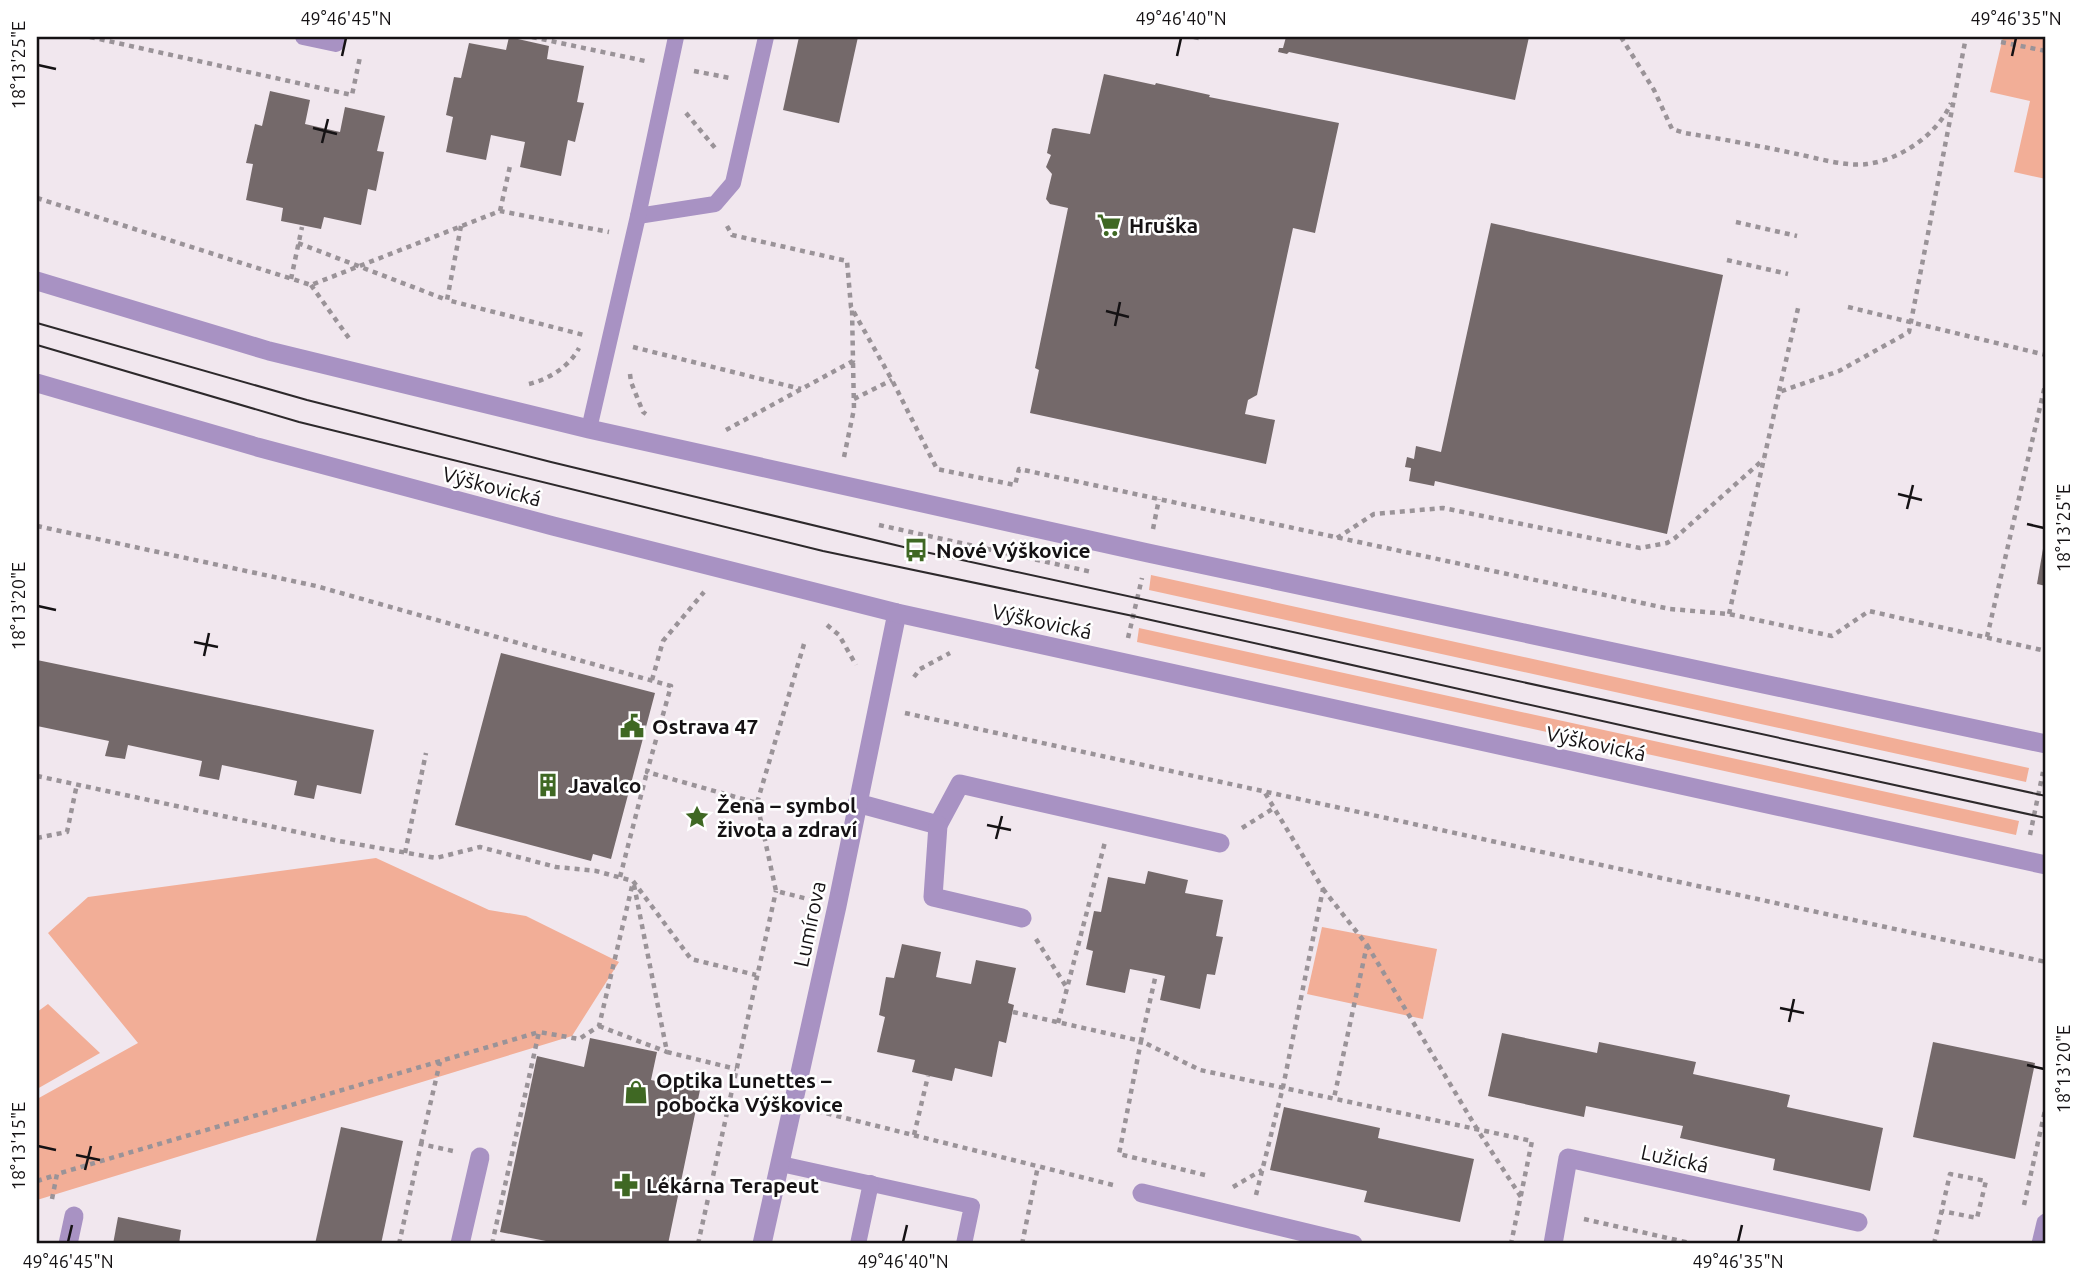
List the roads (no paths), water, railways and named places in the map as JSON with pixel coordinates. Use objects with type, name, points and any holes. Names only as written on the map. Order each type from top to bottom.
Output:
[{"type":"street","points":[[37,281],[269,351],[589,429],[1148,553],[2046,744]]},
{"type":"street","name":"Výškovická","points":[[37,383],[257,447],[540,523],[897,613],[2046,865]]},
{"type":"street","name":"Lumírova","points":[[762,1244],[897,613]]},
{"type":"street","points":[[1022,918],[933,897],[938,825],[960,783],[1220,843]]},
{"type":"street","points":[[857,803],[938,825]]},
{"type":"street","points":[[460,1244],[480,1157]]},
{"type":"street","name":"Lužická","points":[[1553,1244],[1568,1158],[1858,1222]]},
{"type":"street","points":[[1142,1193],[1353,1244]]},
{"type":"street","points":[[68,1244],[74,1216]]},
{"type":"street","points":[[2041,1244],[2046,1223]]},
{"type":"lane","points":[[303,37],[336,44],[338,37]]},
{"type":"lane","points":[[589,429],[634,236],[676,37]]},
{"type":"lane","points":[[638,216],[715,204],[733,183],[766,37]]},
{"type":"lane","points":[[781,1164],[972,1206],[964,1244]]},
{"type":"lane","points":[[858,1244],[871,1183]]},
{"type":"tram line","points":[[37,323],[307,400],[916,550],[2046,796]]},
{"type":"tram line","points":[[37,345],[299,422],[823,551],[1133,616],[2046,818]]},
{"type":"place","name":"Hruška","points":[[1109,225]]},
{"type":"place","name":"Nové Výškovice","points":[[916,550]]},
{"type":"place","name":"Ostrava 47","points":[[632,726]]},
{"type":"place","name":"Javalco","points":[[548,785]]},
{"type":"place","name":"Žena – symbol života a zdraví","points":[[697,817]]},
{"type":"place","name":"Optika Lunettes – pobočka Výškovice","points":[[636,1092]]},
{"type":"place","name":"Lékárna Terapeut","points":[[626,1185]]}]
